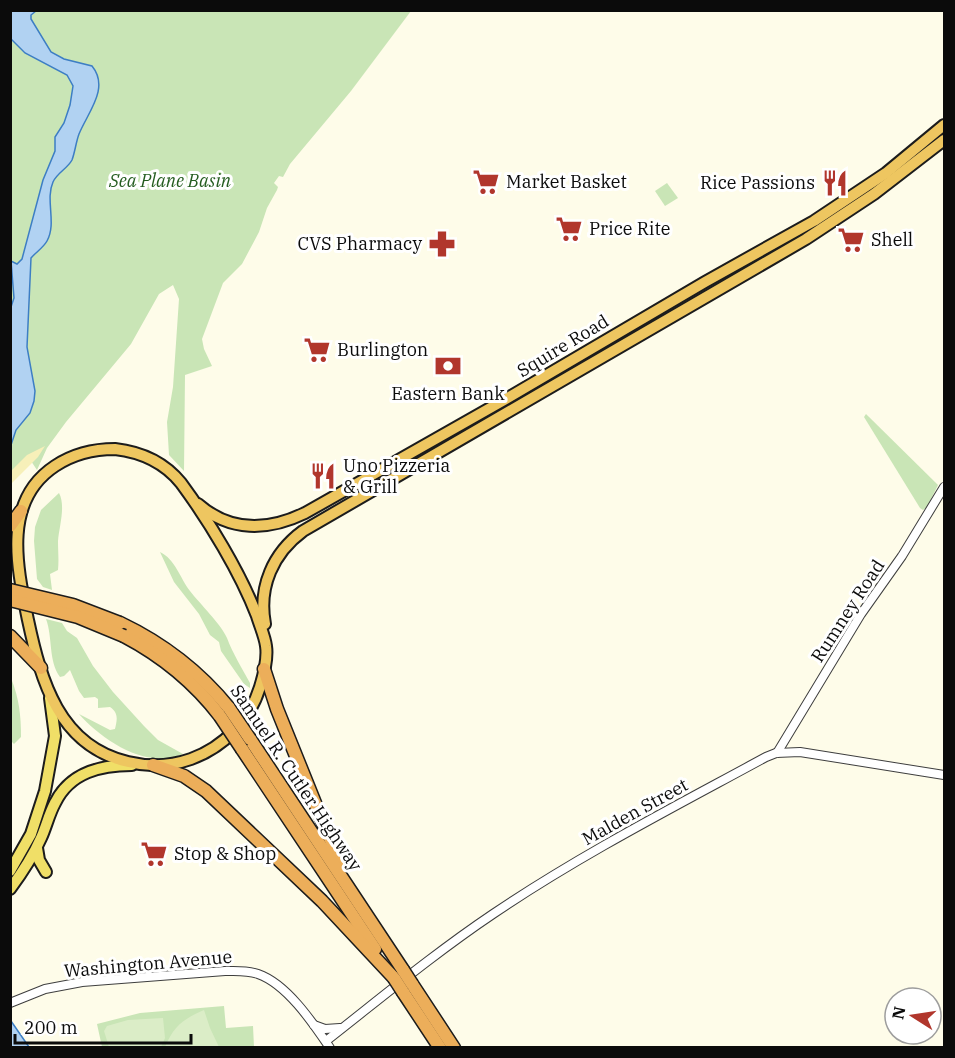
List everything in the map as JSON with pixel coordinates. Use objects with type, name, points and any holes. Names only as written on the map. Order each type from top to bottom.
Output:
[{"type":"highway","name":"Squire Road","points":[[186,490],[206,511],[221,520],[238,525],[257,527],[305,513],[814,221],[886,173],[945,125]]},
{"type":"highway","name":"Squire Road","points":[[266,645],[263,607],[267,580],[280,554],[303,531],[803,241],[880,190],[945,140]]},
{"type":"highway","points":[[10,526],[21,511],[29,493],[51,468],[80,453],[102,449],[126,450],[149,458],[170,471],[186,490],[226,553],[259,621],[266,645],[264,669],[258,693],[249,711],[227,738],[208,751],[174,764],[150,765]]},
{"type":"highway","points":[[21,511],[17,536],[18,564],[29,623],[48,689],[66,722],[88,744],[113,758],[150,765],[184,776],[206,791],[398,974]]},
{"type":"highway","name":"Samuel R. Cutler Highway","points":[[10,590],[73,605],[120,622],[154,641],[205,681],[350,901]]},
{"type":"highway","name":"Samuel R. Cutler Highway","points":[[10,600],[72,615],[124,636],[149,650],[175,669],[224,712]]},
{"type":"highway","points":[[10,636],[41,668]]},
{"type":"highway","points":[[264,669],[277,709],[325,829],[347,874],[350,901],[398,974],[454,1047]]},
{"type":"highway","points":[[408,988],[440,1047]]},
{"type":"main road","points":[[10,871],[35,825],[51,764],[55,730],[48,689]]},
{"type":"main road","points":[[10,889],[37,846],[56,802],[64,789],[75,779],[90,770],[102,767],[150,765]]},
{"type":"main road","points":[[37,846],[39,860],[46,872]]},
{"type":"street","name":"Rumney Road","points":[[777,753],[861,614],[902,556],[945,487]]},
{"type":"street","name":"Malden Street","points":[[328,1044],[344,1027],[376,1006],[475,926],[547,879],[725,778],[777,753],[819,754],[945,775]]},
{"type":"street","name":"Washington Avenue","points":[[10,1003],[45,988],[82,982],[243,971],[263,976],[275,983],[328,1044]]},
{"type":"street","points":[[313,1024],[325,1029],[344,1027]]},
{"type":"green space","name":"Sea Plane Basin","points":[[11,11],[411,11],[351,91],[290,164],[283,177],[279,176],[274,183],[278,187],[267,208],[259,232],[242,264],[223,283],[202,339],[212,366],[185,375],[184,471],[169,455],[167,422],[173,387],[179,299],[173,285],[159,294],[131,344],[66,422],[47,448],[37,470],[31,461],[11,480]]},
{"type":"green space","points":[[667,183],[678,198],[665,206],[655,191]]},
{"type":"green space","points":[[866,414],[938,485],[927,507],[923,510],[864,417]]},
{"type":"green space","points":[[59,493],[62,510],[58,541],[58,570],[50,574],[52,590],[43,587],[37,579],[35,527],[41,510]]},
{"type":"green space","points":[[160,552],[170,559],[190,591],[224,632],[250,683],[250,688],[244,684],[221,651],[219,642],[210,635],[199,614],[174,582]]},
{"type":"green space","points":[[46,619],[62,623],[67,631],[77,638],[93,666],[113,692],[144,726],[158,740],[183,754],[169,758],[140,755],[112,742],[89,724],[79,714],[110,730],[115,729],[116,714],[110,707],[98,708],[98,699],[95,697],[84,698],[70,670],[60,677],[52,656]]},
{"type":"green space","points":[[11,678],[18,700],[21,721],[21,737],[14,744],[12,742]]},
{"type":"green space","points":[[224,1006],[226,1028],[253,1026],[254,1047],[102,1047],[97,1024],[140,1013]]},
{"type":"green space","points":[[204,1010],[219,1047],[165,1047],[180,1024]]},
{"type":"green space","points":[[163,1018],[165,1038],[161,1047],[109,1047],[104,1031],[107,1026],[128,1020]]},
{"type":"sand","points":[[45,446],[38,457],[11,484],[11,471],[27,455]]},
{"type":"water","points":[[11,10],[36,11],[31,15],[31,19],[51,52],[64,59],[92,66],[99,83],[96,100],[79,134],[72,160],[53,182],[50,196],[50,234],[31,258],[27,347],[35,391],[34,401],[30,413],[16,430],[11,445],[10,310],[14,298],[11,261],[17,264],[22,259],[43,180],[55,151],[55,137],[64,123],[73,86],[67,75],[25,53],[11,39]]},
{"type":"water","points":[[11,1021],[29,1047],[11,1047]]},
{"type":"place","name":"Market Basket","points":[[486,182]]},
{"type":"place","name":"Rice Passions","points":[[835,183]]},
{"type":"place","name":"Price Rite","points":[[569,229]]},
{"type":"place","name":"Shell","points":[[851,240]]},
{"type":"place","name":"CVS Pharmacy","points":[[442,244]]},
{"type":"place","name":"Burlington","points":[[317,350]]},
{"type":"place","name":"Eastern Bank","points":[[448,366]]},
{"type":"place","name":"Uno Pizzeria & Grill","points":[[323,476]]},
{"type":"place","name":"Stop & Shop","points":[[154,854]]}]
